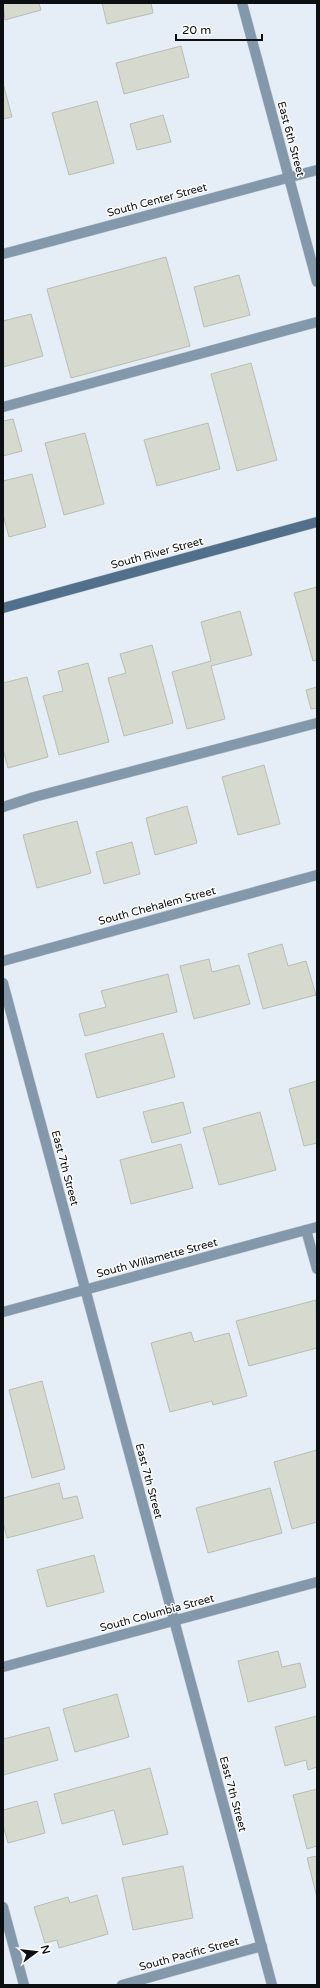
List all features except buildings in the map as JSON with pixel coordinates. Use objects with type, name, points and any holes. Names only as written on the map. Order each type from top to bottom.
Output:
[{"type":"street","name":"East 6th Street","points":[[242,3],[317,282]]},
{"type":"street","name":"South Center Street","points":[[3,254],[317,170]]},
{"type":"street","points":[[3,407],[317,322]]},
{"type":"street","name":"South River Street","points":[[3,608],[317,522]]},
{"type":"street","points":[[3,807],[34,797],[317,723]]},
{"type":"street","name":"South Chehalem Street","points":[[3,961],[317,875]]},
{"type":"street","name":"East 7th Street","points":[[3,983],[272,1985]]},
{"type":"street","name":"South Willamette Street","points":[[3,1312],[317,1227]]},
{"type":"street","points":[[306,1230],[317,1269]]},
{"type":"street","name":"South Columbia Street","points":[[3,1667],[317,1582]]},
{"type":"street","points":[[3,1907],[24,1985]]},
{"type":"street","name":"South Pacific Street","points":[[122,1985],[262,1946]]}]
